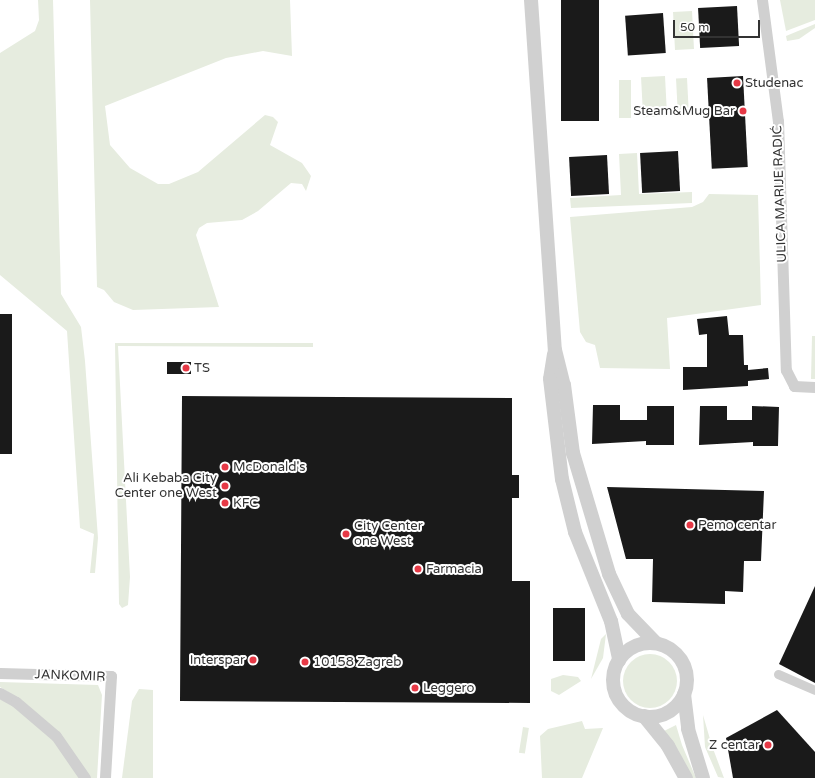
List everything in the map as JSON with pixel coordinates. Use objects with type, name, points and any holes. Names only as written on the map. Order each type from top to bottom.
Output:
[{"type":"street","points":[[530,0],[555,350],[564,385],[574,453],[609,574],[628,614],[656,643],[674,651],[682,660],[687,683],[684,694],[688,729],[704,778]]},
{"type":"street","name":"ULICA MARIJE RADIĆ","points":[[762,0],[779,147],[786,370],[794,386],[815,387]]},
{"type":"street","points":[[555,350],[550,379],[562,479],[575,532],[611,622],[619,660]]},
{"type":"street","points":[[656,643],[633,647],[619,660],[614,671],[616,694],[632,712],[644,716],[668,712],[684,694]]},
{"type":"street","name":"JANKOMIR","points":[[0,673],[112,676],[105,778]]},
{"type":"street","points":[[778,674],[815,690]]},
{"type":"street","points":[[0,693],[56,736],[85,778]]},
{"type":"street","points":[[644,716],[668,746],[686,778]]},
{"type":"shaded area","points":[[38,0],[53,0],[61,294],[81,327],[85,361],[98,538],[95,573],[90,573],[94,534],[80,528],[67,331],[0,275],[0,53],[35,31],[39,20]]},
{"type":"shaded area","points":[[90,0],[290,0],[292,56],[263,51],[226,58],[105,106],[110,145],[130,168],[158,184],[169,184],[198,172],[265,115],[273,117],[278,122],[270,145],[302,163],[311,176],[306,191],[302,184],[291,183],[258,211],[242,220],[207,223],[199,228],[196,235],[219,307],[133,310],[114,302],[104,290],[97,287]]},
{"type":"shaded area","points":[[780,0],[815,0],[815,20],[786,31]]},
{"type":"shaded area","points":[[692,11],[694,49],[675,50],[673,12]]},
{"type":"shaded area","points":[[815,24],[815,28],[799,39],[787,41],[786,36]]},
{"type":"shaded area","points":[[665,76],[667,116],[643,117],[641,77]]},
{"type":"shaded area","points":[[687,78],[689,114],[678,115],[676,79]]},
{"type":"shaded area","points":[[619,80],[631,80],[631,118],[619,118]]},
{"type":"shaded area","points":[[637,153],[639,194],[692,192],[692,203],[571,208],[570,198],[621,195],[619,154]]},
{"type":"shaded area","points":[[709,194],[758,195],[761,305],[667,318],[670,369],[600,368],[595,345],[586,342],[580,332],[570,217],[692,207],[703,202]]},
{"type":"shaded area","points":[[812,336],[815,336],[815,379],[811,379]]},
{"type":"shaded area","points":[[115,343],[313,343],[313,347],[118,346],[130,577],[128,605],[122,608],[119,604]]},
{"type":"shaded area","points":[[606,634],[603,658],[591,679],[601,639]]},
{"type":"shaded area","points":[[650,654],[660,656],[669,662],[675,671],[677,681],[675,691],[669,700],[660,706],[650,708],[640,706],[631,700],[625,691],[623,681],[625,671],[631,662],[640,656]]},
{"type":"shaded area","points":[[563,675],[578,677],[581,681],[559,695],[551,691],[551,679]]},
{"type":"shaded area","points":[[0,682],[98,685],[102,695],[97,778],[88,778],[10,693],[0,687]]},
{"type":"shaded area","points":[[139,689],[153,690],[153,778],[122,778],[132,701]]},
{"type":"shaded area","points":[[0,699],[14,706],[52,737],[81,778],[0,778]]},
{"type":"shaded area","points":[[703,715],[712,746],[724,778],[718,777],[705,747]]},
{"type":"shaded area","points":[[582,721],[585,729],[603,728],[582,778],[542,778],[540,736],[548,729]]},
{"type":"shaded area","points":[[676,725],[682,745],[696,778],[690,778],[678,750],[664,731]]},
{"type":"shaded area","points":[[523,727],[529,728],[525,754],[519,753]]},
{"type":"building","points":[[561,0],[599,0],[599,121],[561,121]]},
{"type":"building","points":[[737,6],[739,46],[700,48],[698,8]]},
{"type":"building","points":[[663,13],[666,53],[628,56],[625,16]]},
{"type":"building","points":[[743,76],[748,167],[712,169],[707,78]]},
{"type":"building","points":[[678,151],[680,191],[642,193],[640,153]]},
{"type":"building","points":[[607,155],[609,194],[571,196],[569,157]]},
{"type":"building","points":[[0,314],[12,314],[12,454],[0,454]]},
{"type":"building","points":[[727,316],[729,335],[743,335],[744,365],[748,365],[748,370],[768,368],[769,379],[748,381],[748,386],[683,390],[683,367],[707,367],[707,334],[699,335],[697,319]]},
{"type":"building","points":[[167,362],[191,362],[191,374],[167,374]]},
{"type":"building","name":"City Center one West","points":[[182,396],[512,398],[512,475],[519,475],[519,498],[512,498],[512,581],[530,581],[530,703],[180,701]]},
{"type":"building","points":[[593,405],[620,405],[620,420],[647,420],[647,406],[674,406],[674,445],[646,445],[646,441],[592,444]]},
{"type":"building","points":[[700,406],[727,406],[727,420],[752,420],[752,406],[779,407],[778,446],[753,446],[753,442],[699,445]]},
{"type":"building","name":"Pemo centar","points":[[607,487],[764,491],[761,561],[744,561],[743,592],[725,591],[725,604],[652,602],[653,559],[626,559]]},
{"type":"building","points":[[815,586],[815,683],[779,664]]},
{"type":"building","points":[[553,608],[585,608],[585,661],[553,661]]},
{"type":"building","name":"Z centar","points":[[777,710],[815,752],[815,778],[733,778],[726,738]]},
{"type":"place","name":"Studenac","points":[[737,83]]},
{"type":"place","name":"Steam&Mug Bar","points":[[743,111]]},
{"type":"place","name":"TS","points":[[186,368]]},
{"type":"place","name":"McDonald's","points":[[225,467]]},
{"type":"place","name":"Ali Kebaba City Center one West","points":[[225,486]]},
{"type":"place","name":"KFC","points":[[225,503]]},
{"type":"place","name":"Pemo centar","points":[[690,525]]},
{"type":"place","name":"City Center one West","points":[[346,534]]},
{"type":"place","name":"Farmacia","points":[[418,569]]},
{"type":"place","name":"Interspar","points":[[253,660]]},
{"type":"place","name":"10158 Zagreb","points":[[305,662]]},
{"type":"place","name":"Leggero","points":[[415,688]]},
{"type":"place","name":"Z centar","points":[[768,745]]}]
